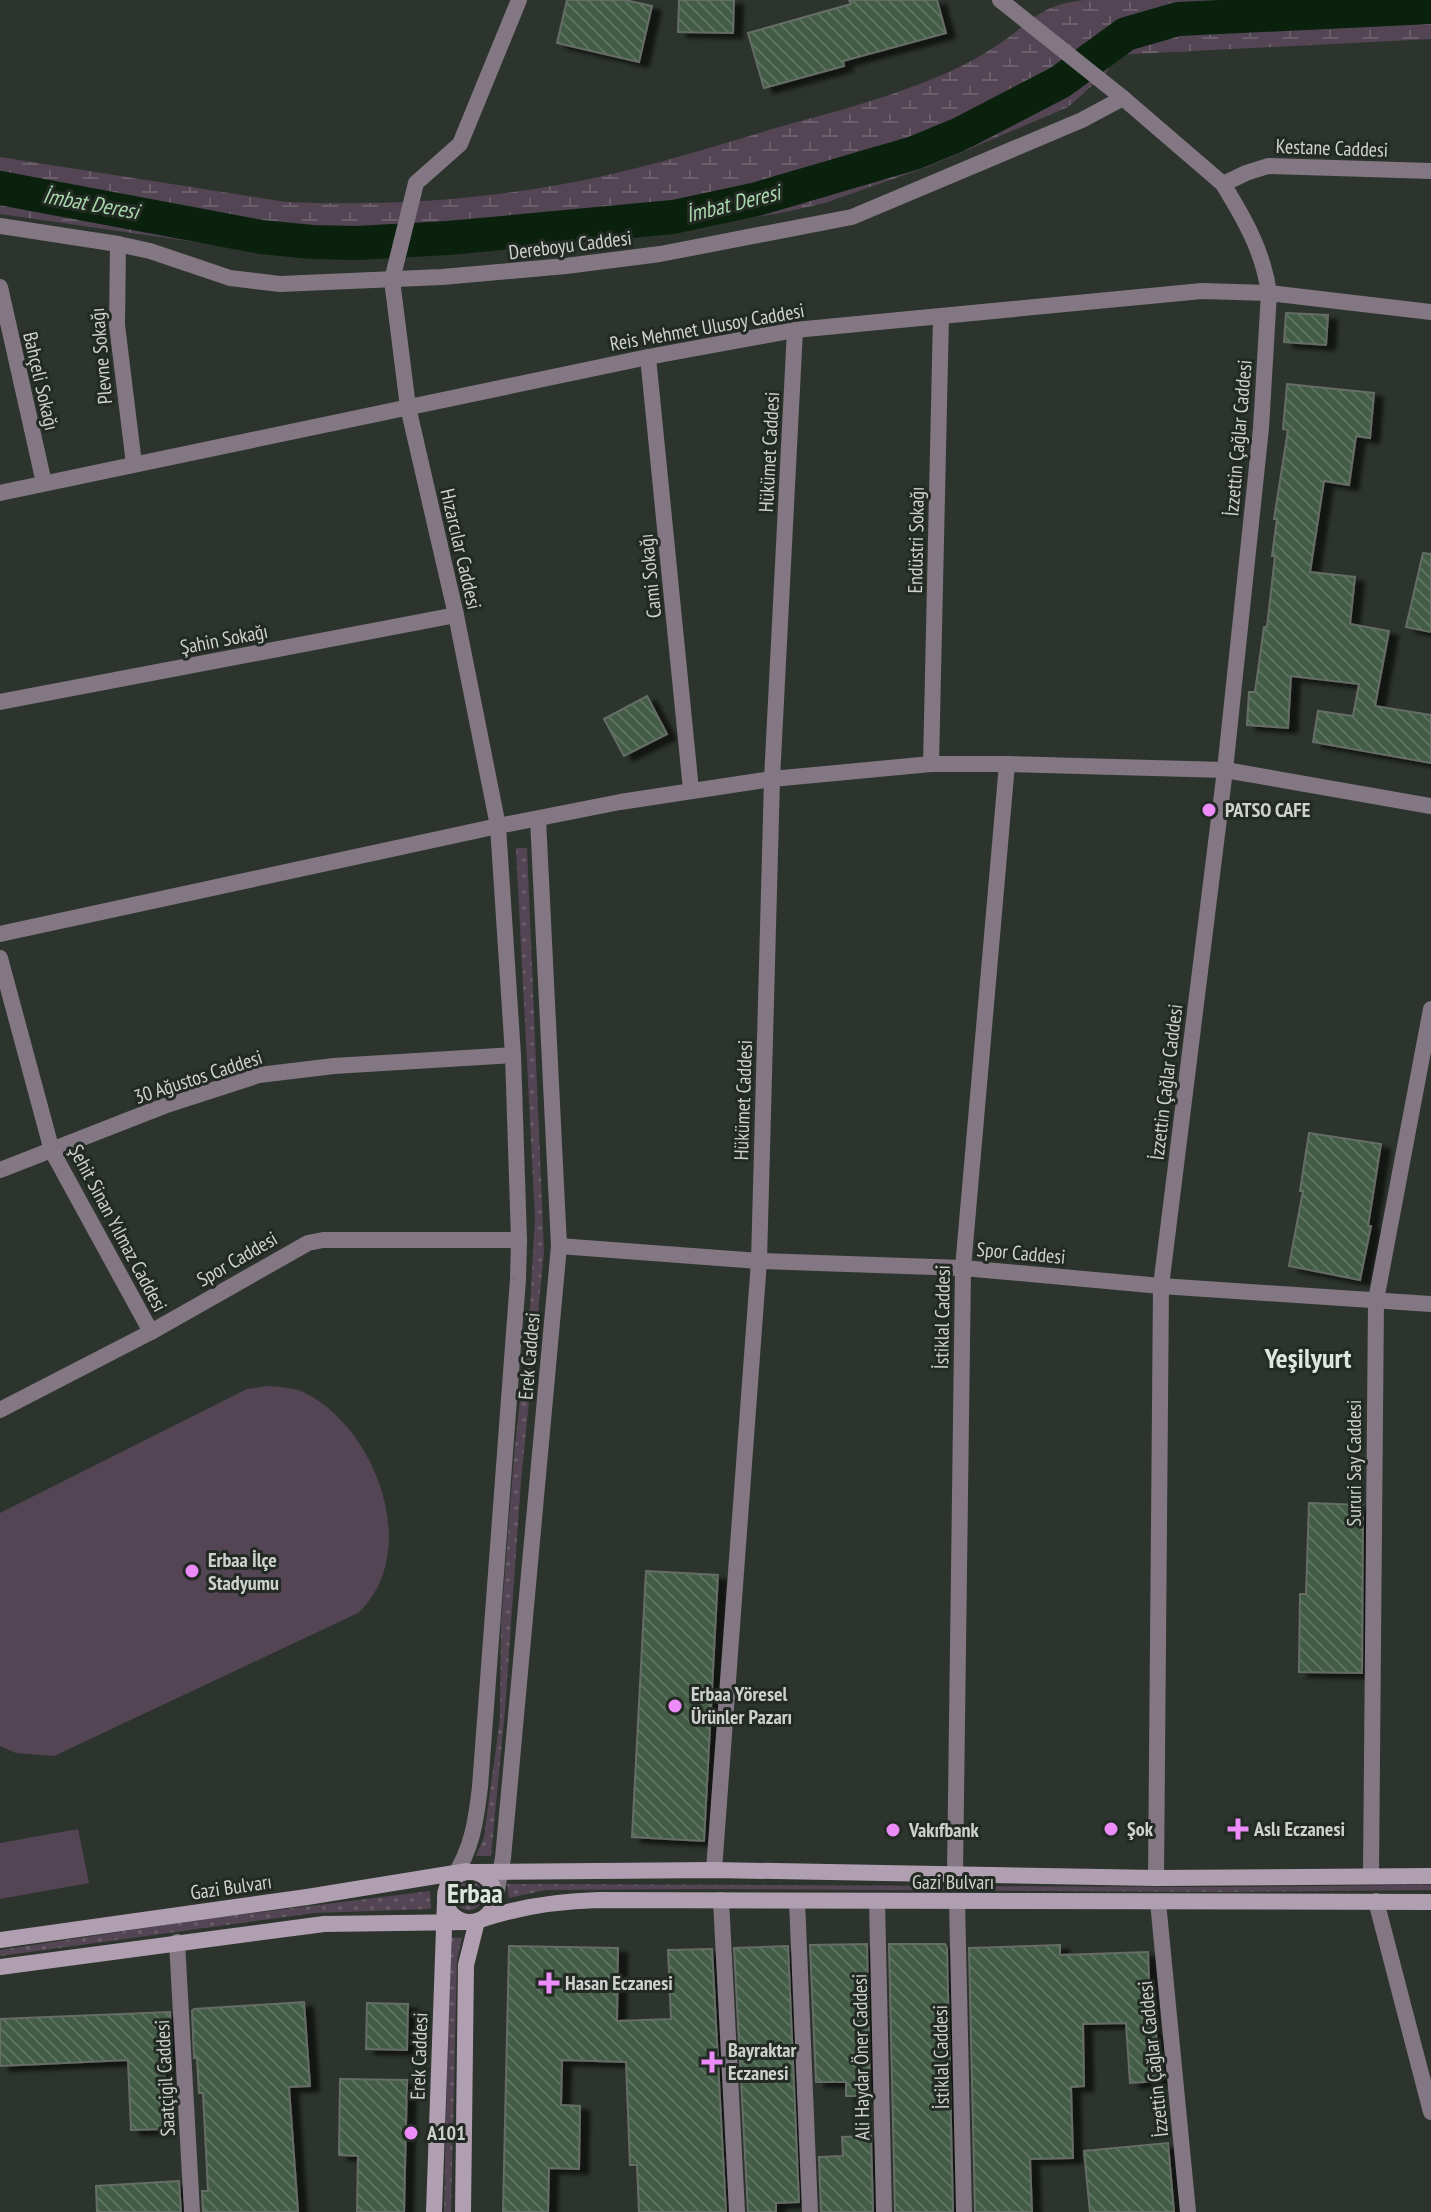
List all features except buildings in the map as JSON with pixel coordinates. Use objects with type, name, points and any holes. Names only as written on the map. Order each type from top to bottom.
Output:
[{"type":"main road","name":"Gazi Bulvarı","points":[[0,1940],[463,1874],[714,1870],[1156,1878],[1371,1874],[1431,1876]]},
{"type":"main road","points":[[463,1874],[489,1880],[496,1895],[490,1911],[473,1921],[453,1916],[445,1901],[445,1892],[463,1874]]},
{"type":"main road","name":"Erek Caddesi","points":[[434,2212],[445,1901]]},
{"type":"main road","name":"Gazi Bulvarı","points":[[0,1967],[334,1923],[473,1921],[551,1902],[1431,1902]]},
{"type":"main road","points":[[463,2212],[466,1965],[473,1921]]},
{"type":"street","points":[[392,280],[416,183],[460,144],[519,0]]},
{"type":"street","points":[[1007,2],[1034,29],[1176,141],[1223,184]]},
{"type":"street","name":"Dereboyu Caddesi","points":[[0,226],[150,251],[210,272],[252,282],[392,280],[501,273],[660,254],[852,217],[1082,120],[1123,98]]},
{"type":"street","name":"Kestane Caddesi","points":[[1223,184],[1268,166],[1431,171]]},
{"type":"street","name":"İzzettin Çağlar Caddesi","points":[[1156,1878],[1161,1286],[1225,770],[1261,428],[1269,293],[1260,250],[1223,184]]},
{"type":"street","name":"Plevne Sokağı","points":[[118,244],[117,325],[134,464]]},
{"type":"street","name":"Hızarcılar Caddesi","points":[[392,280],[408,407],[456,615],[498,826]]},
{"type":"street","name":"Bahçeli Sokağı","points":[[0,287],[44,483]]},
{"type":"street","name":"Reis Mehmet Ulusoy Caddesi","points":[[0,493],[648,357],[795,330],[1202,291],[1269,293],[1431,312]]},
{"type":"street","name":"Endüstri Sokağı","points":[[931,764],[941,316]]},
{"type":"street","name":"Hükümet Caddesi","points":[[714,1870],[759,1261],[772,779],[795,330]]},
{"type":"street","name":"Cami Sokağı","points":[[648,357],[691,790]]},
{"type":"street","name":"Şahin Sokağı","points":[[0,702],[456,615]]},
{"type":"street","points":[[0,934],[498,826],[691,790],[931,764],[1225,770],[1431,806]]},
{"type":"street","name":"İstiklal Caddesi","points":[[955,1874],[963,1268],[1007,764]]},
{"type":"street","name":"Erek Caddesi","points":[[496,1895],[501,1873],[559,1246],[538,819]]},
{"type":"street","name":"Erek Caddesi","points":[[463,1874],[473,1837],[480,1787],[519,1240],[513,1055],[498,826]]},
{"type":"street","name":"Şehit Sinan Yılmaz Caddesi","points":[[0,958],[52,1151],[151,1332]]},
{"type":"street","name":"Sururi Say Caddesi","points":[[1371,1874],[1376,1300],[1431,1009]]},
{"type":"street","name":"30 Ağustos Caddesi","points":[[0,1170],[164,1106],[259,1075],[334,1066],[513,1055]]},
{"type":"street","name":"Spor Caddesi","points":[[0,1410],[151,1332],[308,1243],[323,1240],[519,1240]]},
{"type":"street","name":"Spor Caddesi","points":[[559,1246],[759,1261],[963,1268],[1161,1286],[1431,1304]]},
{"type":"street","points":[[721,1900],[737,2212]]},
{"type":"street","points":[[797,1901],[810,2212]]},
{"type":"street","points":[[1376,1901],[1431,2112]]},
{"type":"street","name":"Ali Haydar Öner Caddesi","points":[[877,1902],[884,2212]]},
{"type":"street","name":"İstiklal Caddesi","points":[[957,1902],[964,2212]]},
{"type":"street","name":"İzzettin Çağlar Caddesi","points":[[1158,1902],[1188,2212]]},
{"type":"street","name":"Saatçigil Caddesi","points":[[177,1942],[192,2212]]},
{"type":"green space","points":[[1085,0],[1431,0],[1431,39],[1115,55],[1107,72],[1068,107],[927,167],[825,203],[781,213],[554,248],[293,256],[0,214],[0,157],[286,202],[422,201],[491,195],[585,180],[691,153],[905,89],[972,61],[1046,10]]},
{"type":"green space","points":[[516,848],[527,848],[544,1252],[521,1481],[491,1856],[476,1856],[484,1837],[500,1718],[501,1623],[530,1307],[535,1218]]},
{"type":"green space","name":"Erbaa İlçe Stadyumu","points":[[267,1386],[299,1390],[329,1409],[352,1432],[370,1461],[382,1493],[388,1526],[387,1558],[377,1588],[358,1613],[54,1756],[16,1753],[0,1746],[0,1513],[247,1389]]},
{"type":"green space","points":[[78,1829],[89,1883],[0,1899],[0,1843]]},
{"type":"green space","points":[[469,1882],[479,1886],[483,1896],[479,1906],[469,1910],[459,1906],[455,1896],[459,1886]]},
{"type":"green space","points":[[507,1884],[1431,1885],[1431,1890],[546,1890],[509,1898]]},
{"type":"green space","points":[[430,1891],[431,1909],[314,1913],[0,1956],[0,1950],[205,1919]]},
{"type":"green space","points":[[450,1937],[462,1938],[457,1959],[451,2212],[444,2212]]},
{"type":"waterway","name":"İmbat Deresi","points":[[0,188],[261,237],[312,242],[448,238],[673,217],[757,199],[914,153],[958,135],[1060,82],[1126,34],[1178,19],[1431,7]]},
{"type":"place","name":"PATSO CAFE","points":[[1209,810]]},
{"type":"place","name":"Erbaa İlçe Stadyumu","points":[[192,1571]]},
{"type":"place","name":"Erbaa Yöresel Ürünler Pazarı","points":[[675,1706]]},
{"type":"place","name":"Şok","points":[[1111,1829]]},
{"type":"place","name":"Aslı Eczanesi","points":[[1238,1829]]},
{"type":"place","name":"Vakıfbank","points":[[893,1830]]},
{"type":"place","name":"Hasan Eczanesi","points":[[549,1983]]},
{"type":"place","name":"Bayraktar Eczanesi","points":[[712,2062]]},
{"type":"place","name":"A101","points":[[411,2133]]},
{"type":"district","name":"Yeşilyurt","points":[[1308,1357]]},
{"type":"district","name":"Erbaa","points":[[475,1892]]}]
